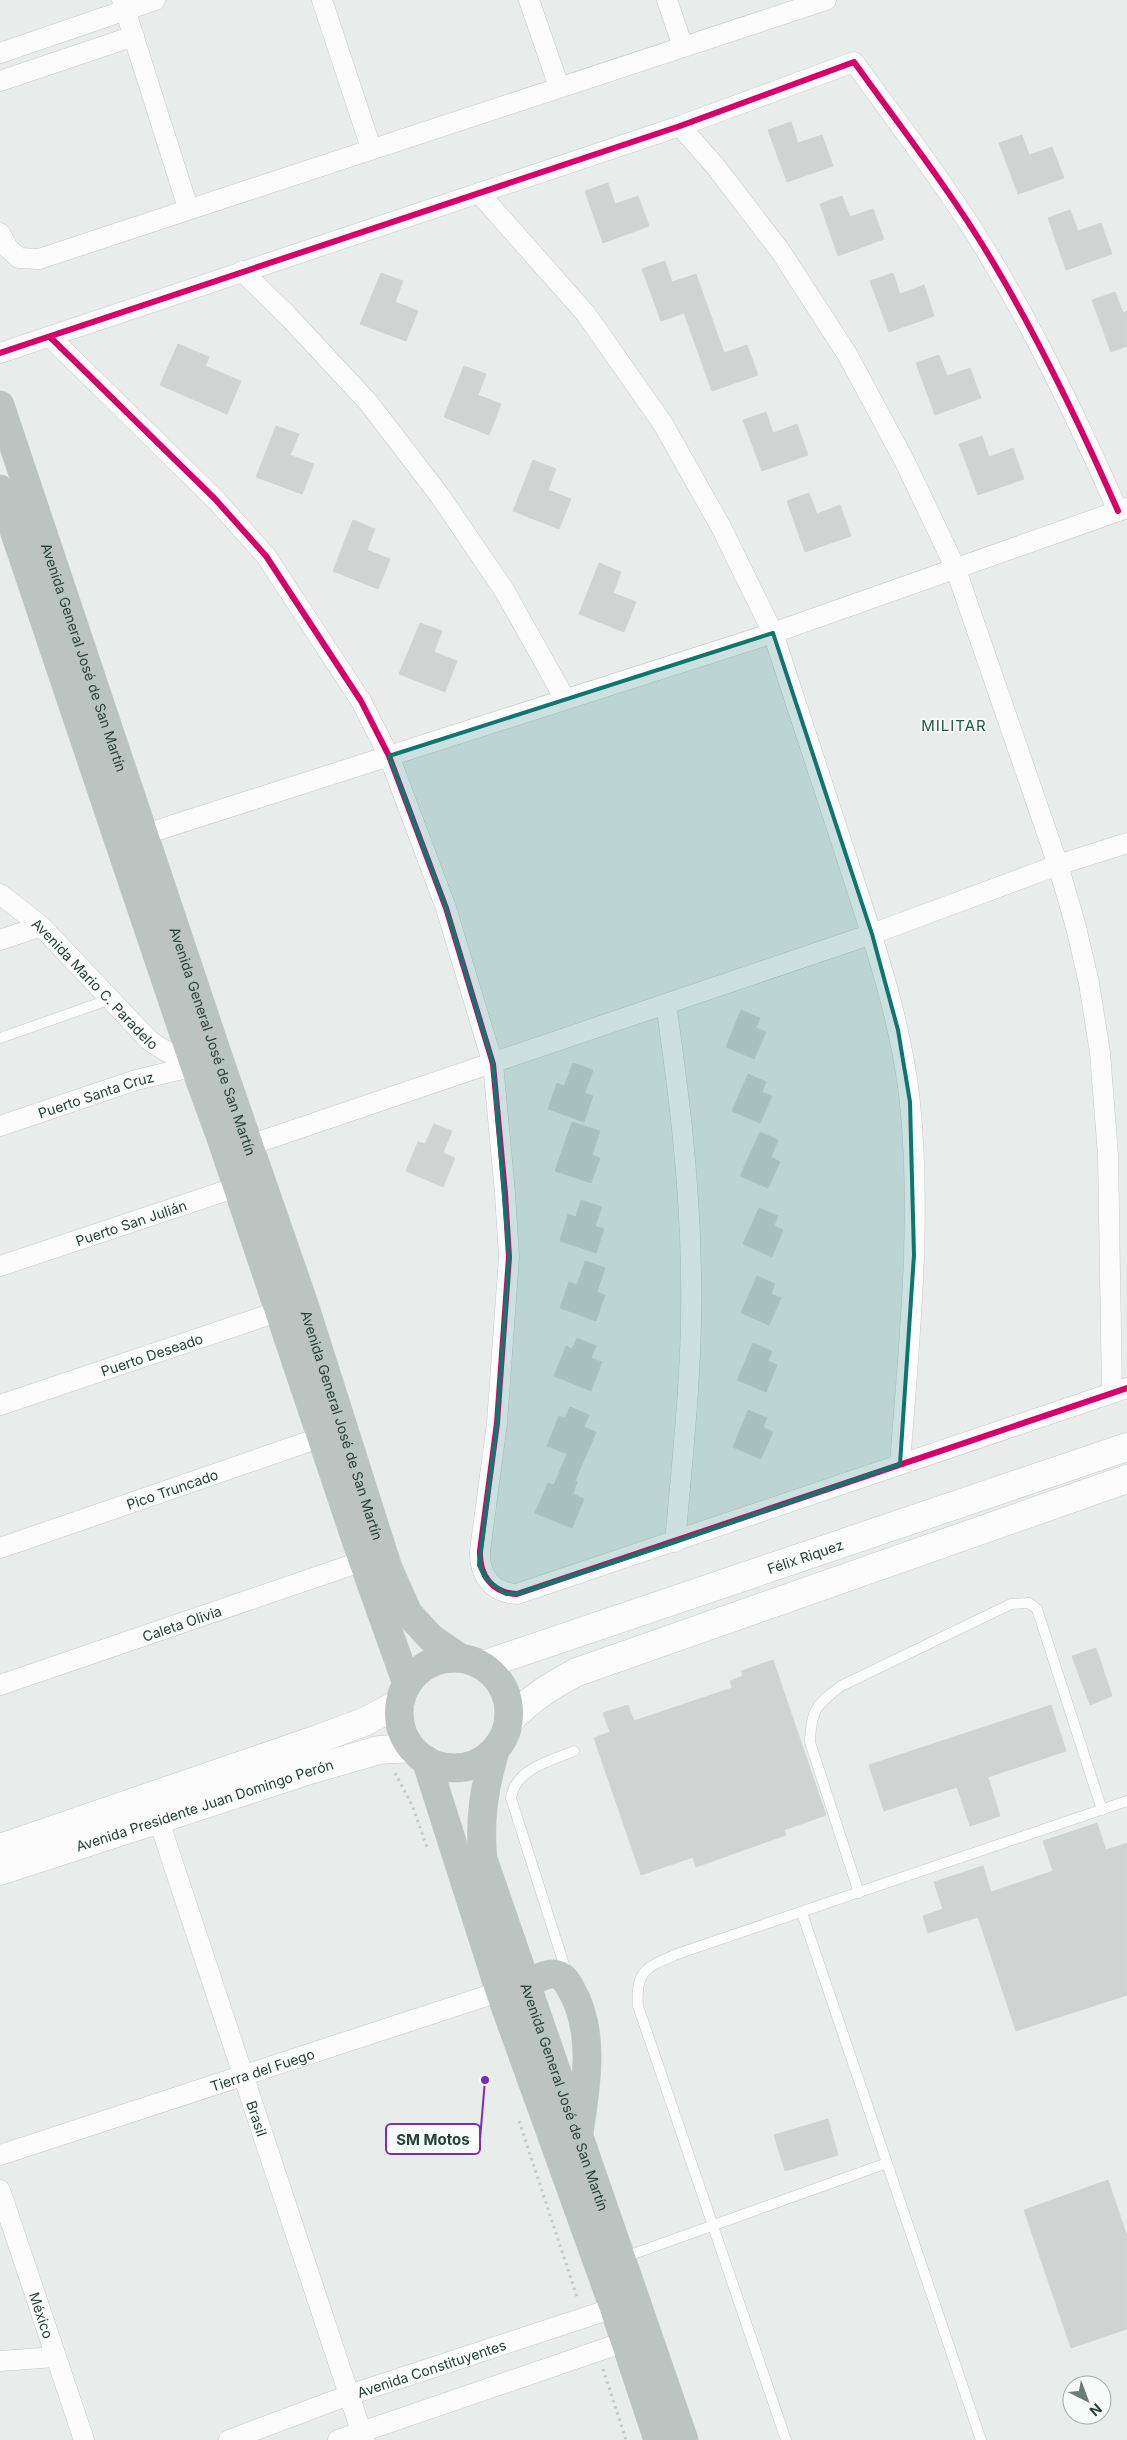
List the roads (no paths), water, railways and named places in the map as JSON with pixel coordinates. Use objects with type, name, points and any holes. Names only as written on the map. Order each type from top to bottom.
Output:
[{"type":"highway","name":"Avenida General José de San Martín","points":[[2,417],[144,834],[207,1063],[235,1106],[250,1145],[249,1183]]},
{"type":"highway","name":"Avenida General José de San Martín","points":[[0,489],[118,843],[207,1063],[334,1435],[388,1568],[408,1613],[431,1638],[471,1661],[503,1685],[509,1702],[510,1720],[505,1736],[495,1751],[484,1787],[480,1833],[483,1859],[512,1987],[636,2338],[658,2440]]},
{"type":"highway","name":"Avenida General José de San Martín","points":[[334,1435],[363,1561],[403,1693],[399,1719],[403,1734],[419,1754],[512,1987],[578,2136],[610,2263]]},
{"type":"highway","points":[[403,1693],[417,1672],[430,1663],[444,1658],[471,1661]]},
{"type":"highway","name":"Avenida General José de San Martín","points":[[419,1754],[443,1767],[462,1768],[480,1762],[495,1751]]},
{"type":"highway","points":[[512,1987],[563,1975],[583,2022],[587,2048],[587,2080],[578,2136]]},
{"type":"highway","name":"Avenida General José de San Martín","points":[[636,2338],[684,2440]]},
{"type":"street","points":[[0,52],[124,5],[155,0]]},
{"type":"street","points":[[322,0],[371,148]]},
{"type":"street","points":[[530,0],[559,87]]},
{"type":"street","points":[[667,0],[682,47]]},
{"type":"street","points":[[0,233],[8,248],[19,258],[39,259],[188,208],[826,0]]},
{"type":"street","points":[[124,5],[188,208]]},
{"type":"street","points":[[0,81],[134,36]]},
{"type":"street","points":[[0,352],[50,337],[242,271],[680,126],[854,62],[952,200],[994,264],[1123,509],[773,633],[118,843]]},
{"type":"street","points":[[50,337],[215,499],[266,556],[361,701],[389,756],[446,908],[493,1064],[505,1184],[509,1257],[497,1423],[479,1565],[486,1579],[495,1588],[506,1594],[517,1594],[675,1542],[1119,1390],[1108,1155],[1100,1053],[1078,936],[1058,865],[956,567],[904,460],[847,354],[781,252],[716,167],[680,126]]},
{"type":"street","points":[[479,193],[586,314],[663,424],[721,527],[773,633],[872,934],[898,1030],[910,1102],[914,1184],[914,1255],[900,1464]]},
{"type":"street","points":[[242,271],[287,315],[368,402],[440,496],[504,590],[565,699]]},
{"type":"street","points":[[250,1145],[872,934],[1058,865],[1127,843]]},
{"type":"street","name":"Avenida Mario C. Paradelo","points":[[0,894],[41,926],[162,1051],[207,1063]]},
{"type":"street","points":[[0,940],[41,926]]},
{"type":"street","points":[[666,1004],[688,1174],[692,1275],[690,1358],[675,1542]]},
{"type":"street","name":"Puerto Santa Cruz","points":[[0,1126],[136,1080],[207,1063]]},
{"type":"street","name":"Puerto San Julián","points":[[0,1266],[249,1183]]},
{"type":"street","name":"Puerto Deseado","points":[[0,1405],[292,1308]]},
{"type":"street","name":"Pico Truncado","points":[[0,1548],[334,1435]]},
{"type":"street","name":"Félix Riquez","points":[[471,1661],[1127,1447]]},
{"type":"street","points":[[510,1720],[526,1704],[549,1686],[577,1672],[1127,1479]]},
{"type":"street","name":"Caleta Olivia","points":[[0,1685],[363,1561]]},
{"type":"street","name":"Avenida Presidente Juan Domingo Perón","points":[[0,1871],[318,1739],[364,1722],[403,1693]]},
{"type":"street","name":"Avenida Presidente Juan Domingo Perón","points":[[0,1848],[379,1750],[419,1754]]},
{"type":"street","name":"Brasil","points":[[155,1808],[362,2436]]},
{"type":"street","name":"Tierra del Fuego","points":[[0,2155],[512,1987]]},
{"type":"street","name":"México","points":[[0,2190],[84,2440]]},
{"type":"street","name":"Avenida Constituyentes","points":[[230,2440],[349,2395],[625,2305]]},
{"type":"street","points":[[338,2440],[362,2436],[636,2338]]},
{"type":"street","points":[[0,2361],[55,2357]]},
{"type":"lane","points":[[0,1038],[111,999]]},
{"type":"lane","points":[[859,1893],[810,1742],[811,1719],[822,1701],[841,1686],[1011,1604],[1029,1603],[1037,1609],[1102,1810]]},
{"type":"lane","points":[[563,1975],[511,1798],[514,1786],[524,1774],[574,1751]]},
{"type":"lane","points":[[786,2440],[711,2226],[638,2006],[636,1991],[639,1978],[649,1966],[677,1954],[1127,1801]]},
{"type":"lane","points":[[802,1912],[981,2440]]},
{"type":"lane","points":[[610,2263],[887,2163]]},
{"type":"place","name":"SM Motos","points":[[485,2080]]},
{"type":"district","name":"MILITAR","points":[[954,725]]}]
